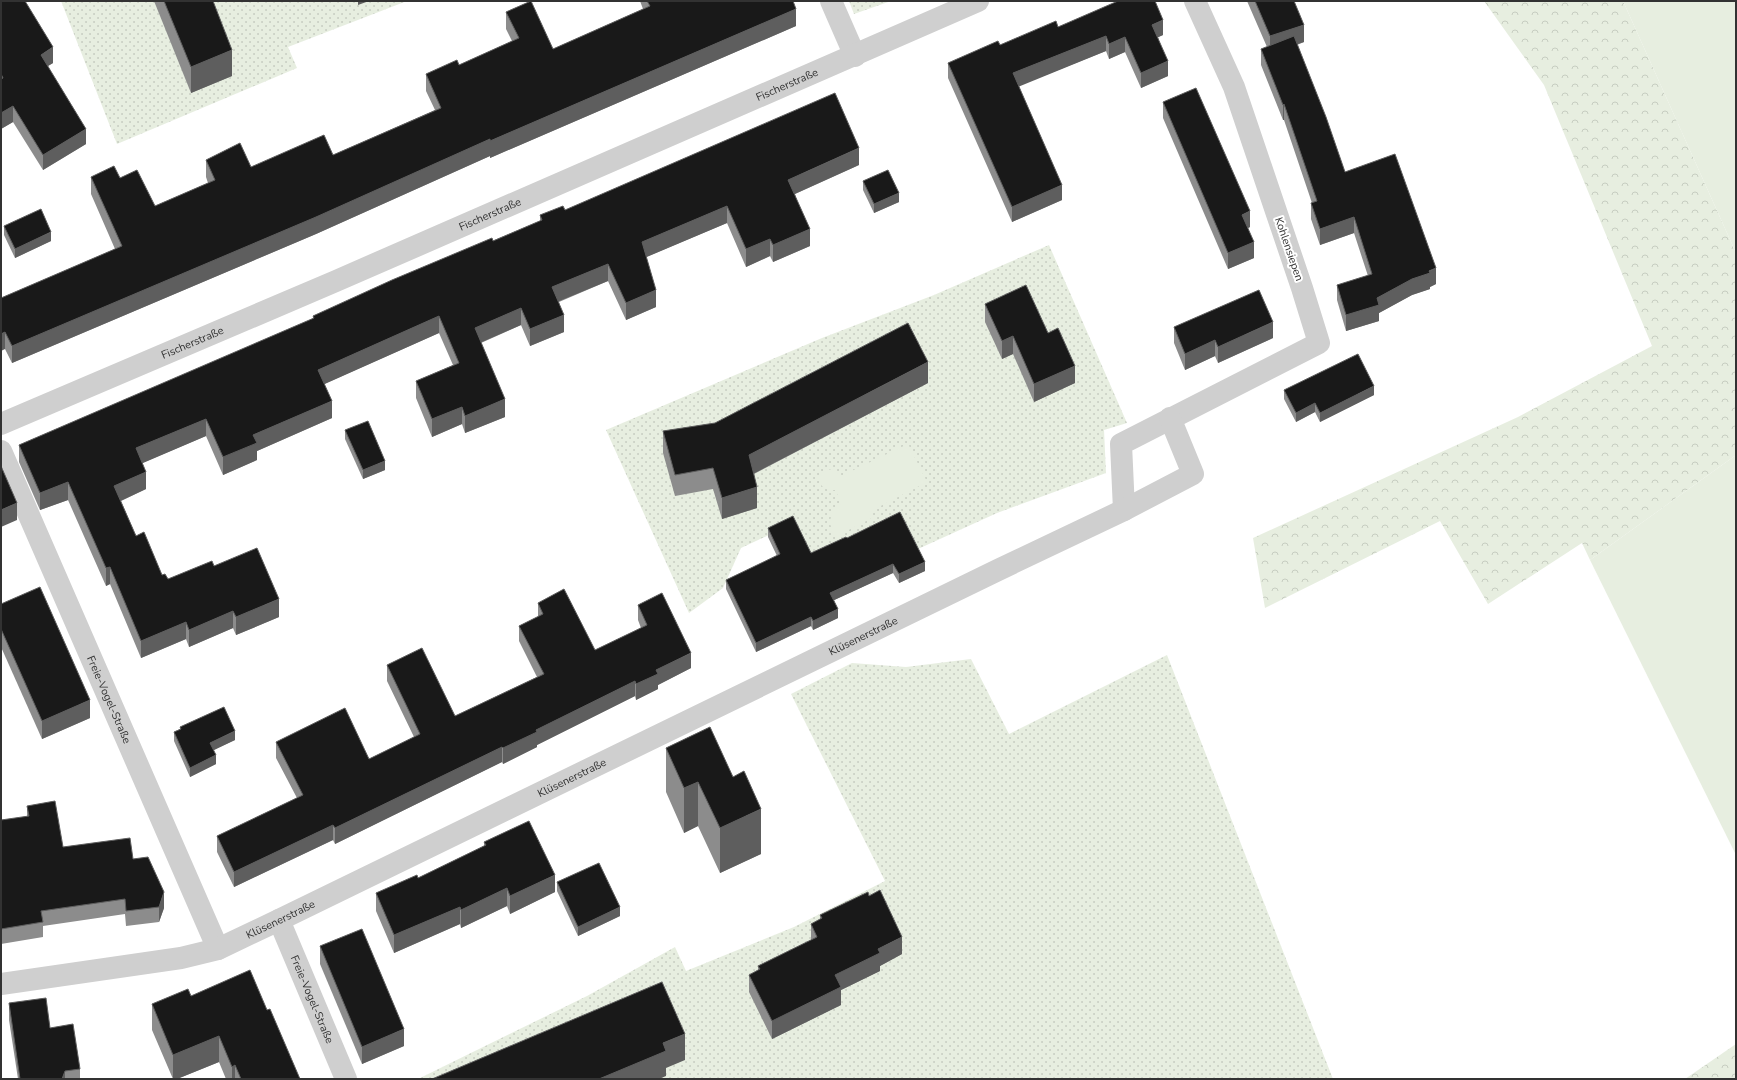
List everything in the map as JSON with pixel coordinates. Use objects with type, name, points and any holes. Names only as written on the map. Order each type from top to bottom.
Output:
[{"type":"street","points":[[831,1],[855,56]]},
{"type":"street","name":"Fischerstraße","points":[[1,424],[336,281],[855,56],[978,1]]},
{"type":"street","name":"Kohlensiepen","points":[[1170,418],[1318,343],[1302,288],[1234,87],[1195,1]]},
{"type":"street","points":[[1124,510],[1121,444],[1170,418]]},
{"type":"street","name":"Klüsenerstraße","points":[[1,984],[182,958],[218,949],[279,920],[984,576],[1124,510],[1193,474],[1170,418]]},
{"type":"street","name":"Freie-Vogel-Straße","points":[[1,451],[218,949]]},
{"type":"street","name":"Freie-Vogel-Straße","points":[[279,920],[346,1079]]},
{"type":"green space","points":[[61,1],[407,1],[288,47],[297,68],[117,144]]},
{"type":"green space","points":[[849,1],[891,1],[854,14]]},
{"type":"green space","points":[[1484,1],[1623,1],[1736,253],[1736,455],[1590,560],[1582,543],[1488,604],[1440,521],[1265,608],[1253,538],[1518,417],[1652,346],[1544,85]]},
{"type":"green space","points":[[1623,1],[1736,1],[1736,253]]},
{"type":"green space","points":[[1049,245],[1127,423],[1104,430],[1106,473],[997,513],[918,549],[812,560],[795,523],[741,548],[723,588],[689,613],[606,430],[822,338],[934,295]]},
{"type":"green space","points":[[908,444],[927,482],[869,512],[872,518],[835,537],[832,532],[830,522],[834,510],[842,503],[835,490],[829,490],[821,485],[820,478],[822,474],[832,469],[841,476]]},
{"type":"green space","points":[[1736,455],[1736,855],[1590,560]]},
{"type":"green space","points":[[1167,655],[1333,1079],[418,1079],[587,996],[675,947],[686,971],[794,927],[885,881],[791,694],[852,663],[906,667],[971,659],[1009,734]]},
{"type":"green space","points":[[1736,1044],[1736,1079],[1685,1079]]},
{"type":"building","points":[[1,1],[25,1],[53,47],[41,55],[86,129],[43,155],[13,106],[1,113],[1,79],[3,78],[1,74]]},
{"type":"building","points":[[164,1],[213,1],[232,50],[191,67]]},
{"type":"building","points":[[531,1],[553,49],[650,6],[647,1],[793,1],[796,9],[490,141],[490,139],[316,217],[12,346],[5,332],[1,334],[1,298],[122,246],[91,177],[114,166],[120,178],[137,170],[155,206],[215,180],[206,160],[240,143],[251,167],[324,135],[333,155],[441,108],[426,74],[457,60],[459,65],[519,38],[506,12]]},
{"type":"building","points":[[1118,1],[1155,1],[1163,20],[1152,25],[1168,61],[1141,73],[1125,37],[1109,44],[1106,36],[1013,73],[1062,185],[1012,207],[948,63],[998,41],[1000,45],[1056,21],[1058,27]]},
{"type":"building","points":[[1255,1],[1294,1],[1304,25],[1270,36]]},
{"type":"building","points":[[1294,36],[1326,117],[1345,172],[1395,154],[1436,268],[1429,271],[1430,273],[1412,279],[1377,298],[1379,305],[1346,315],[1337,285],[1372,274],[1354,217],[1320,229],[1311,203],[1317,201],[1284,104],[1283,105],[1261,49]]},
{"type":"building","points":[[1196,88],[1250,211],[1242,215],[1254,242],[1228,253],[1163,102]]},
{"type":"building","points":[[835,93],[859,148],[788,180],[810,229],[773,245],[770,239],[746,249],[727,206],[642,242],[656,290],[626,303],[608,264],[552,287],[564,315],[530,329],[521,308],[475,328],[505,399],[465,416],[462,407],[432,419],[416,381],[459,363],[439,316],[318,370],[332,401],[253,435],[257,443],[223,457],[206,419],[136,448],[146,472],[114,486],[136,536],[144,532],[162,575],[165,574],[168,579],[212,561],[214,566],[257,548],[279,599],[236,617],[233,611],[189,630],[186,622],[141,641],[110,567],[106,568],[68,482],[40,493],[19,445],[314,318],[313,316],[392,280],[492,238],[493,241],[542,220],[540,215],[563,206],[565,210]]},
{"type":"building","points":[[888,170],[899,193],[874,204],[863,181]]},
{"type":"building","points":[[41,209],[51,232],[15,249],[4,226]]},
{"type":"building","points":[[1026,285],[1048,333],[1058,328],[1075,366],[1034,384],[1013,336],[1002,341],[985,304]]},
{"type":"building","points":[[1259,290],[1273,322],[1218,347],[1215,340],[1185,354],[1174,327]]},
{"type":"building","points":[[908,323],[928,362],[749,455],[757,487],[722,498],[713,468],[675,475],[663,431],[715,423]]},
{"type":"building","points":[[1358,354],[1374,386],[1320,413],[1315,403],[1296,413],[1284,390]]},
{"type":"building","points":[[368,421],[385,461],[363,470],[345,430]]},
{"type":"building","points":[[1,466],[17,503],[1,510]]},
{"type":"building","points":[[900,512],[925,562],[899,574],[893,564],[830,593],[838,609],[813,621],[811,617],[756,643],[726,580],[780,554],[768,528],[793,516],[811,553],[846,537],[847,538]]},
{"type":"building","points":[[40,587],[90,700],[42,721],[1,629],[1,604]]},
{"type":"building","points":[[564,589],[595,650],[647,625],[638,605],[662,593],[691,653],[656,670],[658,674],[636,684],[635,681],[536,730],[537,732],[503,748],[502,747],[335,828],[333,825],[234,872],[217,836],[303,795],[276,742],[345,708],[369,759],[420,734],[387,665],[422,648],[455,716],[544,674],[519,626],[543,614],[538,603]]},
{"type":"building","points":[[224,707],[235,731],[210,743],[216,755],[190,768],[174,732],[181,729],[180,727]]},
{"type":"building","points":[[710,727],[733,777],[744,771],[761,809],[720,828],[698,782],[684,788],[666,748]]},
{"type":"building","points":[[55,801],[63,847],[130,838],[133,859],[148,857],[164,892],[159,907],[126,911],[125,899],[41,911],[43,922],[1,929],[1,820],[29,816],[27,806]]},
{"type":"building","points":[[529,821],[555,875],[510,896],[507,888],[461,910],[460,907],[394,935],[376,893],[417,875],[418,878],[486,845],[484,842]]},
{"type":"building","points":[[599,863],[620,907],[578,927],[557,882]]},
{"type":"building","points":[[880,890],[902,937],[878,949],[880,953],[835,975],[841,987],[772,1021],[749,975],[760,969],[758,966],[817,937],[811,924],[822,918],[820,915],[868,892],[869,896]]},
{"type":"building","points":[[362,929],[404,1029],[362,1047],[320,946]]},
{"type":"building","points":[[250,970],[267,1010],[270,1009],[300,1079],[241,1079],[235,1065],[232,1067],[219,1036],[173,1055],[152,1004],[188,989],[191,996]]},
{"type":"building","points":[[662,982],[685,1034],[663,1043],[666,1051],[599,1079],[432,1079]]},
{"type":"building","points":[[46,998],[50,1028],[73,1024],[80,1069],[65,1071],[62,1079],[20,1079],[9,1003]]}]
